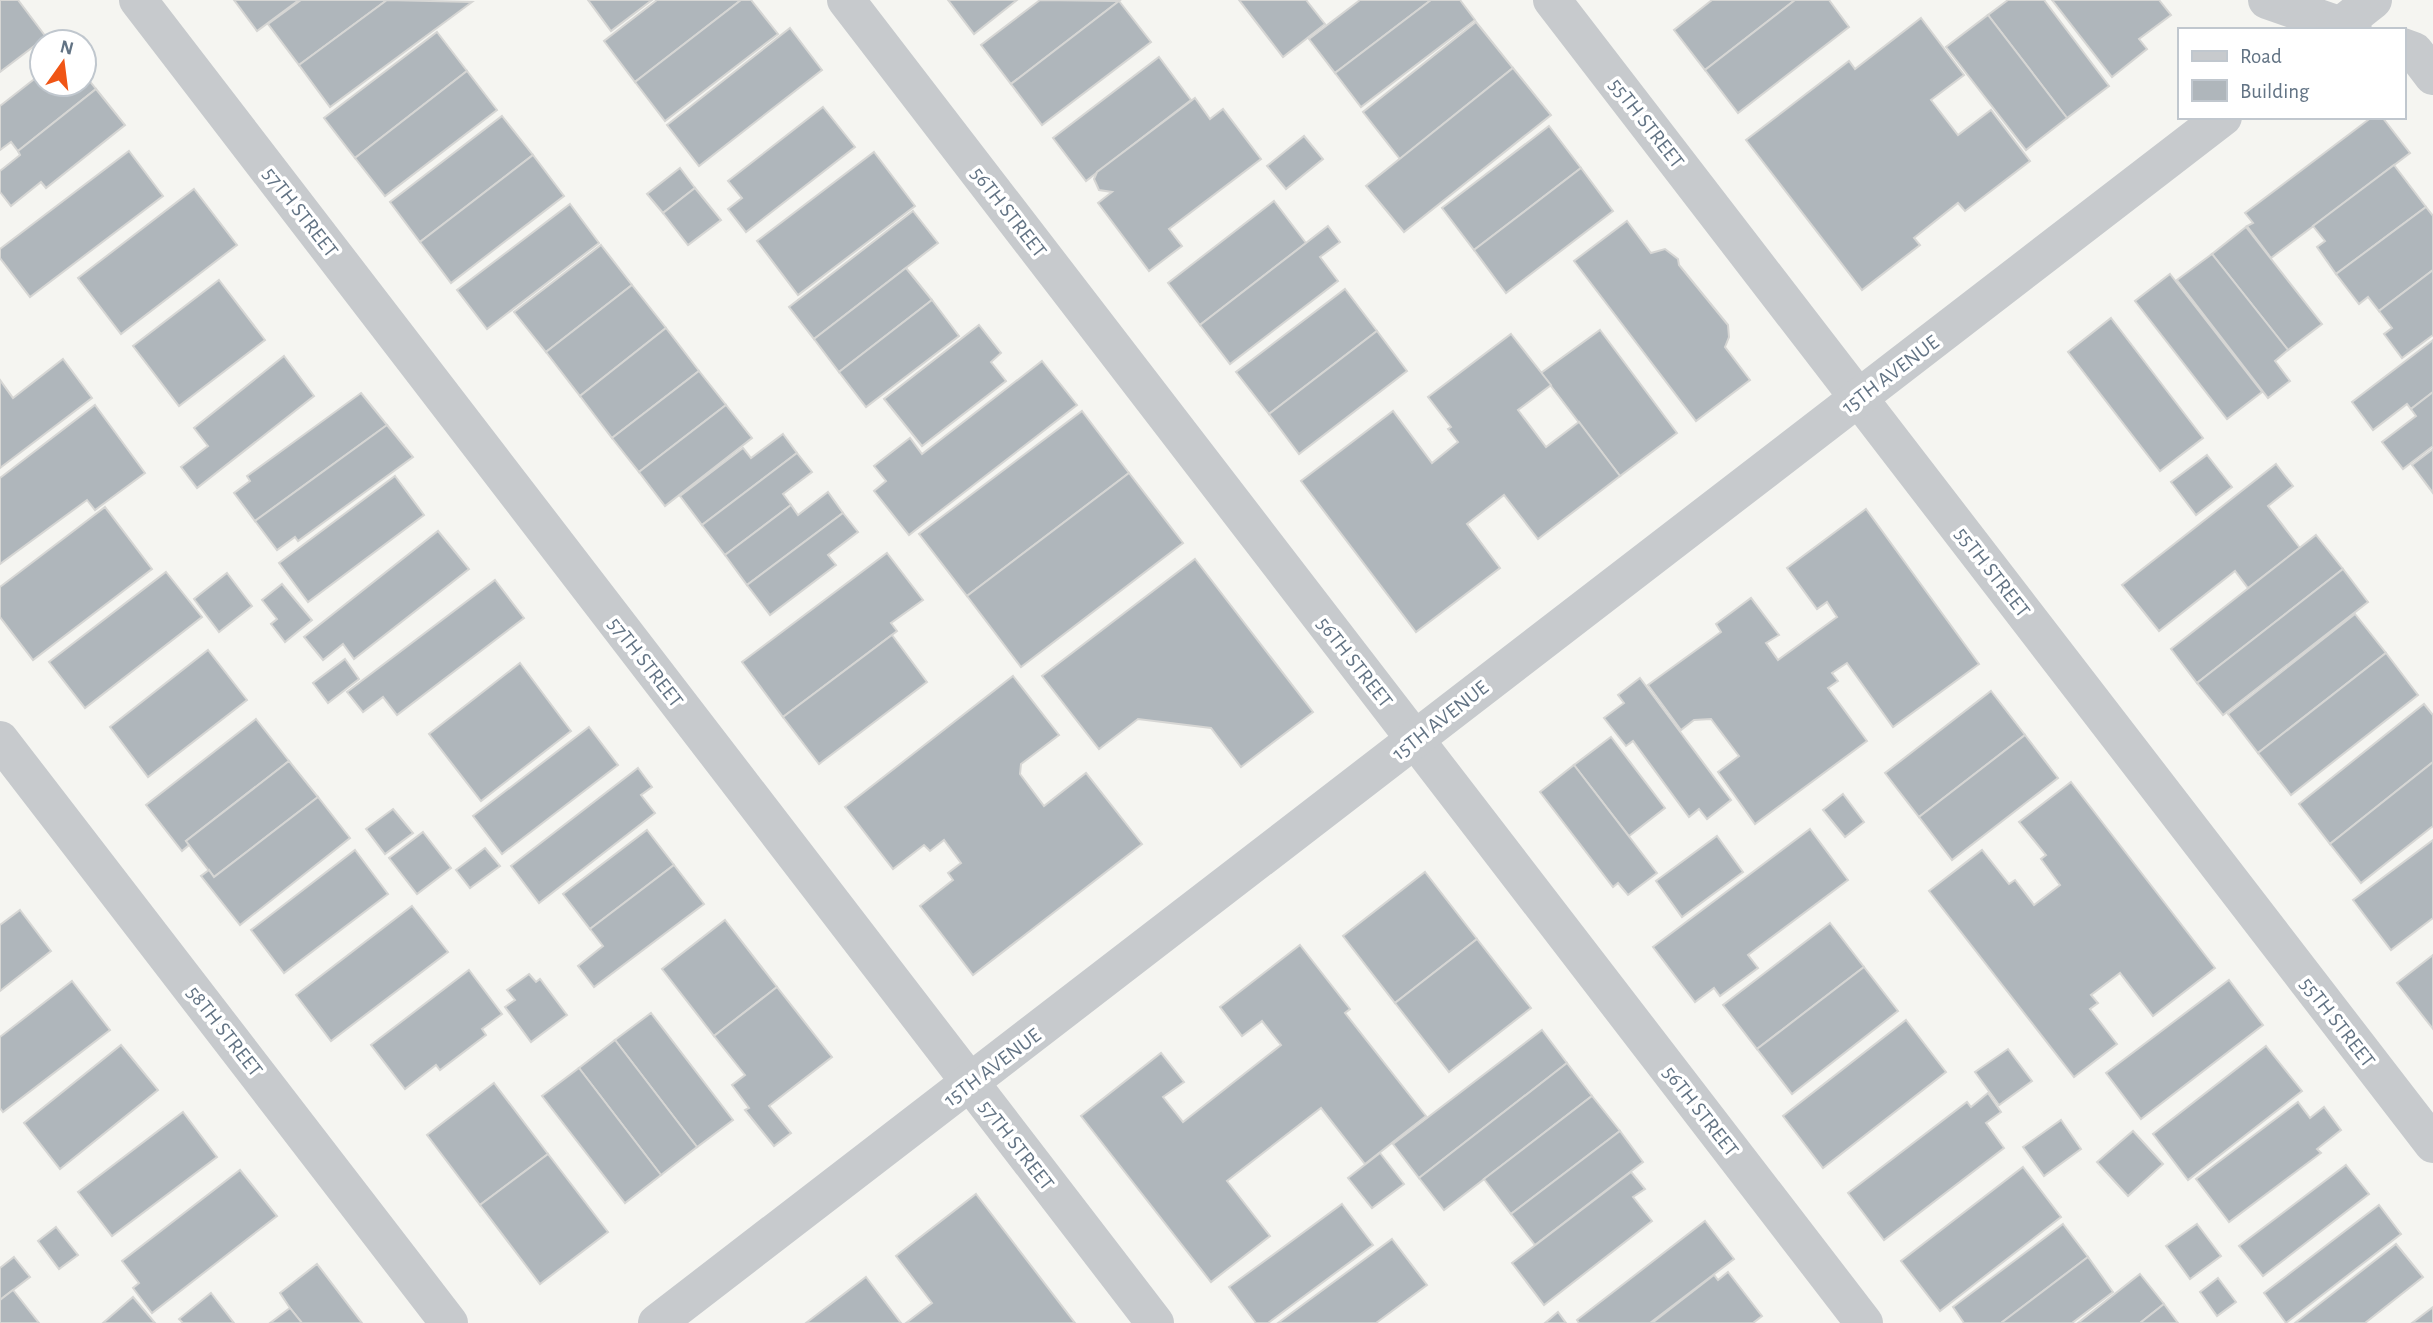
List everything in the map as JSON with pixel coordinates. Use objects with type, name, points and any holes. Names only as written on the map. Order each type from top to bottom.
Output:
[{"type":"street","name":"57TH STREET","points":[[138,0],[1155,1323]]},
{"type":"street","name":"56TH STREET","points":[[846,0],[1864,1323]]},
{"type":"street","name":"55TH STREET","points":[[1552,0],[2433,1144]]},
{"type":"street","points":[[2267,0],[2343,28],[2373,0]]},
{"type":"street","points":[[2405,48],[2414,51],[2433,76]]},
{"type":"street","name":"15TH AVENUE","points":[[657,1323],[2220,119]]},
{"type":"street","name":"58TH STREET","points":[[0,740],[449,1323]]},
{"type":"building","points":[[0,0],[18,0],[39,28],[28,28],[28,51],[0,72]]},
{"type":"building","points":[[234,0],[299,0],[257,31]]},
{"type":"building","points":[[301,0],[387,0],[299,65],[268,24]]},
{"type":"building","points":[[387,0],[472,2],[330,107],[299,65]]},
{"type":"building","points":[[588,0],[652,0],[611,31]]},
{"type":"building","points":[[657,0],[741,0],[635,82],[604,41]]},
{"type":"building","points":[[741,0],[751,0],[778,34],[665,121],[635,82]]},
{"type":"building","points":[[948,0],[1017,0],[974,34]]},
{"type":"building","points":[[1040,0],[1119,1],[1011,84],[981,45]]},
{"type":"building","points":[[1239,0],[1306,0],[1325,24],[1283,57]]},
{"type":"building","points":[[1360,0],[1431,0],[1335,73],[1309,39]]},
{"type":"building","points":[[1431,0],[1460,0],[1475,20],[1361,107],[1335,73]]},
{"type":"building","points":[[1712,0],[1795,0],[1705,70],[1674,30]]},
{"type":"building","points":[[1795,0],[1829,0],[1849,27],[1738,113],[1705,70]]},
{"type":"building","points":[[2008,0],[2044,0],[2109,86],[2067,118],[1988,15]]},
{"type":"building","points":[[2052,0],[2159,0],[2171,15],[2139,39],[2147,49],[2112,77]]},
{"type":"building","points":[[1119,1],[1151,42],[1042,125],[1011,84]]},
{"type":"building","points":[[1988,15],[2067,118],[2026,150],[1946,47]]},
{"type":"building","points":[[1921,18],[1964,75],[1931,100],[1958,135],[1991,110],[2030,161],[1965,211],[1958,203],[1914,238],[1920,245],[1862,290],[1746,140],[1849,61],[1855,69]]},
{"type":"building","points":[[1476,22],[1513,68],[1400,159],[1363,112]]},
{"type":"building","points":[[790,28],[822,70],[699,166],[667,125]]},
{"type":"building","points":[[437,32],[467,71],[355,158],[324,118]]},
{"type":"building","points":[[1159,57],[1191,100],[1086,181],[1053,138]]},
{"type":"building","points":[[1513,68],[1551,115],[1404,232],[1366,186]]},
{"type":"building","points":[[467,71],[497,110],[385,196],[355,158]]},
{"type":"building","points":[[28,84],[28,98],[85,98],[18,151],[11,142],[0,150],[0,106]]},
{"type":"building","points":[[98,91],[125,125],[46,188],[41,182],[11,206],[0,192],[0,171],[20,155],[18,151],[85,98],[98,98]]},
{"type":"building","points":[[1195,98],[1210,119],[1223,109],[1261,159],[1169,229],[1182,246],[1149,271],[1098,203],[1112,192],[1099,190],[1094,179],[1097,172]]},
{"type":"building","points":[[823,107],[855,147],[746,232],[728,209],[742,198],[728,181]]},
{"type":"building","points":[[502,116],[533,155],[420,242],[390,202]]},
{"type":"building","points":[[2369,119],[2384,119],[2410,153],[2271,258],[2247,226],[2253,223],[2245,213]]},
{"type":"building","points":[[1549,126],[1581,168],[1474,250],[1442,208]]},
{"type":"building","points":[[1304,136],[1323,159],[1286,189],[1267,166]]},
{"type":"building","points":[[129,151],[163,196],[30,297],[0,258],[0,249]]},
{"type":"building","points":[[874,152],[915,206],[798,295],[757,241]]},
{"type":"building","points":[[533,155],[564,196],[451,283],[420,242]]},
{"type":"building","points":[[2394,165],[2426,207],[2336,274],[2317,247],[2325,241],[2313,226]]},
{"type":"building","points":[[680,168],[695,188],[663,213],[647,194]]},
{"type":"building","points":[[1581,168],[1613,211],[1506,293],[1474,250]]},
{"type":"building","points":[[695,188],[721,220],[688,245],[663,213]]},
{"type":"building","points":[[194,189],[237,245],[121,334],[78,278]]},
{"type":"building","points":[[1274,201],[1306,243],[1200,325],[1168,283]]},
{"type":"building","points":[[570,204],[599,243],[487,329],[457,290]]},
{"type":"building","points":[[2426,207],[2433,216],[2433,270],[2379,311],[2368,297],[2359,304],[2336,274]]},
{"type":"building","points":[[913,211],[938,243],[814,339],[789,307]]},
{"type":"building","points":[[1627,221],[1651,253],[1665,249],[1678,259],[1679,265],[1728,325],[1729,337],[1725,347],[1750,380],[1696,421],[1574,261]]},
{"type":"building","points":[[1328,226],[1340,242],[1320,257],[1338,281],[1230,364],[1200,325]]},
{"type":"building","points":[[2246,227],[2322,324],[2288,350],[2212,254]]},
{"type":"building","points":[[601,245],[632,285],[546,352],[514,312]]},
{"type":"building","points":[[2212,254],[2288,350],[2275,361],[2290,381],[2268,398],[2177,280]]},
{"type":"building","points":[[906,268],[932,300],[839,372],[814,339]]},
{"type":"building","points":[[2433,270],[2433,335],[2402,358],[2384,334],[2392,328],[2379,311]]},
{"type":"building","points":[[2170,274],[2262,392],[2227,419],[2135,301]]},
{"type":"building","points":[[219,280],[265,340],[179,406],[133,346]]},
{"type":"building","points":[[632,285],[666,328],[580,396],[546,352]]},
{"type":"building","points":[[1345,289],[1377,331],[1269,414],[1236,372]]},
{"type":"building","points":[[932,300],[959,336],[866,407],[839,372]]},
{"type":"building","points":[[2111,318],[2203,438],[2160,471],[2068,352]]},
{"type":"building","points":[[979,325],[1001,353],[991,362],[1006,381],[922,446],[884,399]]},
{"type":"building","points":[[666,328],[699,371],[612,438],[580,396]]},
{"type":"building","points":[[1600,330],[1677,433],[1620,476],[1541,373]]},
{"type":"building","points":[[1377,331],[1407,371],[1299,454],[1269,414]]},
{"type":"building","points":[[1511,334],[1551,385],[1518,410],[1546,447],[1579,422],[1620,476],[1538,539],[1504,495],[1467,524],[1500,568],[1416,632],[1301,481],[1393,411],[1432,463],[1458,442],[1448,429],[1451,427],[1428,397]]},
{"type":"building","points":[[2433,340],[2433,392],[2411,409],[2407,404],[2373,430],[2352,402]]},
{"type":"building","points":[[284,356],[314,396],[197,488],[181,467],[208,446],[194,428]]},
{"type":"building","points":[[63,359],[92,398],[0,468],[0,380],[13,398]]},
{"type":"building","points":[[1042,361],[1077,405],[909,535],[874,491],[886,481],[874,466],[910,438],[922,454]]},
{"type":"building","points":[[699,371],[726,405],[639,472],[612,438]]},
{"type":"building","points":[[2433,392],[2433,446],[2403,469],[2382,442],[2416,416],[2411,409]]},
{"type":"building","points":[[361,393],[387,425],[255,521],[234,493],[250,481],[247,476]]},
{"type":"building","points":[[95,405],[145,473],[95,510],[87,500],[0,564],[0,478]]},
{"type":"building","points":[[726,405],[752,438],[665,506],[639,472]]},
{"type":"building","points":[[1082,411],[1129,473],[967,596],[919,534]]},
{"type":"building","points":[[387,425],[413,457],[298,541],[295,537],[277,550],[255,521]]},
{"type":"building","points":[[783,434],[797,453],[702,525],[680,496],[743,448],[751,458]]},
{"type":"building","points":[[2433,449],[2433,493],[2412,465]]},
{"type":"building","points":[[797,453],[812,472],[783,494],[791,505],[725,555],[702,525]]},
{"type":"building","points":[[2207,455],[2232,487],[2196,515],[2171,482]]},
{"type":"building","points":[[2276,464],[2293,486],[2268,506],[2300,548],[2248,588],[2235,571],[2159,631],[2122,585]]},
{"type":"building","points":[[1129,473],[1183,543],[1021,667],[967,596]]},
{"type":"building","points":[[395,476],[424,515],[308,602],[279,563]]},
{"type":"building","points":[[828,492],[843,513],[747,585],[725,555],[791,505],[798,515]]},
{"type":"building","points":[[105,507],[152,569],[33,660],[0,617],[0,587]]},
{"type":"building","points":[[1866,509],[1979,664],[1893,727],[1847,663],[1832,673],[1838,681],[1828,688],[1867,741],[1755,824],[1718,772],[1739,756],[1711,719],[1694,720],[1681,730],[1648,685],[1721,632],[1716,624],[1751,598],[1779,635],[1766,643],[1778,660],[1837,617],[1827,602],[1817,609],[1787,568]]},
{"type":"building","points":[[843,513],[858,532],[828,555],[836,565],[770,615],[747,585]]},
{"type":"building","points":[[438,531],[469,569],[354,659],[343,644],[323,660],[304,637]]},
{"type":"building","points":[[2316,535],[2343,569],[2197,683],[2171,649]]},
{"type":"building","points":[[887,553],[923,600],[891,623],[897,631],[783,717],[742,662]]},
{"type":"building","points":[[1195,559],[1313,712],[1241,767],[1211,728],[1138,719],[1099,749],[1042,676]]},
{"type":"building","points":[[2343,569],[2368,602],[2223,715],[2197,683]]},
{"type":"building","points":[[166,572],[202,617],[85,708],[49,662]]},
{"type":"building","points":[[227,573],[252,606],[219,632],[194,599]]},
{"type":"building","points":[[495,580],[524,618],[397,715],[383,697],[363,712],[347,692]]},
{"type":"building","points":[[282,584],[312,620],[285,642],[271,624],[277,619],[262,600]]},
{"type":"building","points":[[2355,614],[2386,653],[2258,753],[2228,714]]},
{"type":"building","points":[[892,635],[927,682],[819,764],[783,717]]},
{"type":"building","points":[[208,650],[247,700],[148,777],[110,727]]},
{"type":"building","points":[[2386,653],[2418,695],[2291,795],[2258,753]]},
{"type":"building","points":[[345,659],[359,679],[328,703],[313,683]]},
{"type":"building","points":[[520,663],[571,731],[481,801],[429,734]]},
{"type":"building","points":[[1013,676],[1059,735],[1021,764],[1020,774],[1044,806],[1086,773],[1142,844],[973,975],[920,906],[953,880],[948,873],[961,863],[944,840],[930,851],[924,845],[893,869],[845,807]]},
{"type":"building","points":[[1640,678],[1731,800],[1707,819],[1699,809],[1689,817],[1633,741],[1626,746],[1604,718],[1624,703],[1618,695]]},
{"type":"building","points":[[1991,691],[2025,735],[1919,817],[1885,773]]},
{"type":"building","points":[[2424,704],[2433,715],[2433,762],[2330,844],[2299,804]]},
{"type":"building","points":[[256,719],[289,761],[186,841],[189,845],[182,851],[146,805]]},
{"type":"building","points":[[589,727],[618,765],[502,854],[473,816]]},
{"type":"building","points":[[2025,735],[2058,778],[1952,860],[1919,817]]},
{"type":"building","points":[[1611,737],[1665,808],[1629,836],[1574,765]]},
{"type":"building","points":[[289,761],[318,797],[214,877],[186,841]]},
{"type":"building","points":[[2433,762],[2433,826],[2361,883],[2330,844]]},
{"type":"building","points":[[1574,765],[1657,873],[1628,895],[1618,883],[1613,887],[1540,792]]},
{"type":"building","points":[[638,768],[652,787],[641,795],[655,813],[539,903],[511,866]]},
{"type":"building","points":[[2071,782],[2215,968],[2153,1016],[2120,973],[2091,995],[2098,1003],[2090,1009],[2117,1044],[2074,1077],[1929,891],[1982,850],[2009,884],[2015,880],[2034,905],[2060,885],[2041,859],[2046,855],[2019,822]]},
{"type":"building","points":[[1843,794],[1864,822],[1845,837],[1823,810]]},
{"type":"building","points":[[318,797],[350,838],[240,925],[201,876],[209,870],[214,877]]},
{"type":"building","points":[[393,809],[413,833],[385,854],[366,829]]},
{"type":"building","points":[[1810,829],[1848,880],[1748,955],[1758,968],[1720,996],[1714,988],[1695,1002],[1653,947]]},
{"type":"building","points":[[647,830],[674,865],[590,929],[563,894]]},
{"type":"building","points":[[423,832],[451,868],[417,894],[389,858]]},
{"type":"building","points":[[1717,836],[1743,872],[1682,917],[1656,881]]},
{"type":"building","points":[[2433,840],[2433,918],[2391,950],[2353,900]]},
{"type":"building","points":[[485,848],[500,866],[470,888],[456,870]]},
{"type":"building","points":[[355,850],[388,894],[284,973],[251,930]]},
{"type":"building","points":[[674,865],[704,904],[594,987],[578,966],[603,946],[590,929]]},
{"type":"building","points":[[1425,872],[1477,939],[1395,1003],[1343,936]]},
{"type":"building","points":[[412,906],[448,952],[331,1041],[296,995]]},
{"type":"building","points":[[20,910],[51,951],[0,991],[0,925]]},
{"type":"building","points":[[725,920],[777,987],[714,1036],[662,969]]},
{"type":"building","points":[[1830,923],[1864,967],[1757,1049],[1723,1005]]},
{"type":"building","points":[[1477,939],[1531,1008],[1449,1072],[1395,1003]]},
{"type":"building","points":[[1300,945],[1350,1009],[1345,1013],[1426,1116],[1365,1164],[1321,1108],[1227,1181],[1270,1236],[1211,1282],[1081,1116],[1161,1053],[1184,1082],[1163,1097],[1183,1122],[1281,1045],[1262,1021],[1242,1036],[1220,1007]]},
{"type":"building","points":[[2433,955],[2433,1029],[2397,983]]},
{"type":"building","points":[[1864,967],[1898,1011],[1792,1094],[1757,1049]]},
{"type":"building","points":[[469,970],[502,1014],[482,1029],[486,1035],[440,1070],[436,1065],[405,1089],[371,1045]]},
{"type":"building","points":[[529,974],[536,982],[540,979],[567,1015],[531,1042],[505,1007],[515,1000],[507,990]]},
{"type":"building","points":[[2229,980],[2263,1025],[2141,1119],[2106,1073]]},
{"type":"building","points":[[72,981],[110,1030],[3,1112],[0,1108],[0,1037]]},
{"type":"building","points":[[777,987],[832,1057],[769,1106],[791,1133],[774,1146],[745,1110],[749,1108],[732,1085],[745,1075],[714,1036]]},
{"type":"building","points":[[651,1013],[733,1120],[697,1147],[615,1040]]},
{"type":"building","points":[[1906,1020],[1946,1072],[1823,1168],[1783,1116]]},
{"type":"building","points":[[1542,1030],[1567,1063],[1419,1178],[1393,1144]]},
{"type":"building","points":[[615,1040],[697,1147],[661,1175],[579,1068]]},
{"type":"building","points":[[121,1045],[158,1090],[60,1169],[24,1123]]},
{"type":"building","points":[[2266,1046],[2302,1091],[2188,1180],[2153,1134]]},
{"type":"building","points":[[2008,1049],[2032,1081],[1999,1105],[1975,1072]]},
{"type":"building","points":[[1567,1063],[1592,1096],[1444,1210],[1419,1178]]},
{"type":"building","points":[[579,1068],[661,1175],[625,1203],[542,1096]]},
{"type":"building","points":[[494,1083],[548,1154],[480,1205],[427,1135]]},
{"type":"building","points":[[1988,1093],[2001,1112],[1986,1123],[2004,1148],[1884,1240],[1848,1193],[1967,1102],[1971,1107]]},
{"type":"building","points":[[1592,1096],[1620,1131],[1511,1214],[1484,1179]]},
{"type":"building","points":[[2298,1102],[2310,1118],[2324,1107],[2341,1130],[2317,1149],[2321,1153],[2229,1222],[2196,1179]]},
{"type":"building","points":[[183,1112],[217,1157],[112,1236],[78,1192]]},
{"type":"building","points":[[2061,1120],[2081,1149],[2044,1176],[2023,1147]]},
{"type":"building","points":[[1620,1131],[1643,1162],[1535,1245],[1511,1214]]},
{"type":"building","points":[[2133,1131],[2163,1164],[2128,1196],[2097,1162]]},
{"type":"building","points":[[1380,1153],[1404,1184],[1372,1208],[1348,1178]]},
{"type":"building","points":[[548,1154],[608,1232],[540,1284],[480,1205]]},
{"type":"building","points":[[2346,1165],[2369,1194],[2263,1276],[2239,1246]]},
{"type":"building","points":[[2023,1167],[2061,1217],[1940,1311],[1901,1261]]},
{"type":"building","points":[[240,1170],[277,1216],[152,1313],[133,1288],[139,1283],[122,1261]]},
{"type":"building","points":[[1631,1172],[1645,1189],[1633,1197],[1652,1221],[1544,1305],[1512,1263]]},
{"type":"building","points":[[976,1194],[1075,1323],[906,1323],[932,1303],[896,1256]]},
{"type":"building","points":[[1342,1204],[1373,1245],[1268,1323],[1256,1323],[1229,1287]]},
{"type":"building","points":[[2379,1205],[2401,1234],[2286,1323],[2264,1293]]},
{"type":"building","points":[[1705,1221],[1734,1259],[1650,1323],[1579,1323],[1577,1320]]},
{"type":"building","points":[[2063,1224],[2088,1257],[2001,1323],[1964,1323],[1953,1307]]},
{"type":"building","points":[[2197,1224],[2221,1256],[2190,1279],[2166,1246]]},
{"type":"building","points":[[56,1227],[78,1255],[59,1269],[38,1241]]},
{"type":"building","points":[[1392,1239],[1427,1285],[1376,1323],[1278,1323]]},
{"type":"building","points":[[2396,1244],[2423,1277],[2365,1323],[2295,1323]]},
{"type":"building","points":[[14,1257],[30,1277],[0,1300],[0,1268]]},
{"type":"building","points":[[2088,1257],[2113,1292],[2072,1323],[2001,1323]]},
{"type":"building","points":[[317,1264],[362,1323],[302,1323],[290,1308],[280,1293]]},
{"type":"building","points":[[1728,1272],[1762,1316],[1753,1323],[1652,1323],[1714,1275],[1718,1280]]},
{"type":"building","points":[[2140,1274],[2164,1304],[2140,1323],[2078,1323]]},
{"type":"building","points":[[866,1277],[901,1323],[806,1323]]},
{"type":"building","points":[[2218,1278],[2236,1302],[2217,1316],[2200,1292]]},
{"type":"building","points":[[13,1290],[39,1323],[0,1323],[0,1300]]},
{"type":"building","points":[[211,1293],[234,1323],[183,1323],[179,1319]]},
{"type":"building","points":[[133,1297],[155,1323],[103,1323]]},
{"type":"building","points":[[2164,1304],[2178,1323],[2140,1323]]},
{"type":"building","points":[[2433,1307],[2433,1323],[2412,1323]]},
{"type":"building","points":[[290,1308],[302,1323],[270,1323]]},
{"type":"building","points":[[1558,1312],[1566,1323],[1545,1323]]}]
